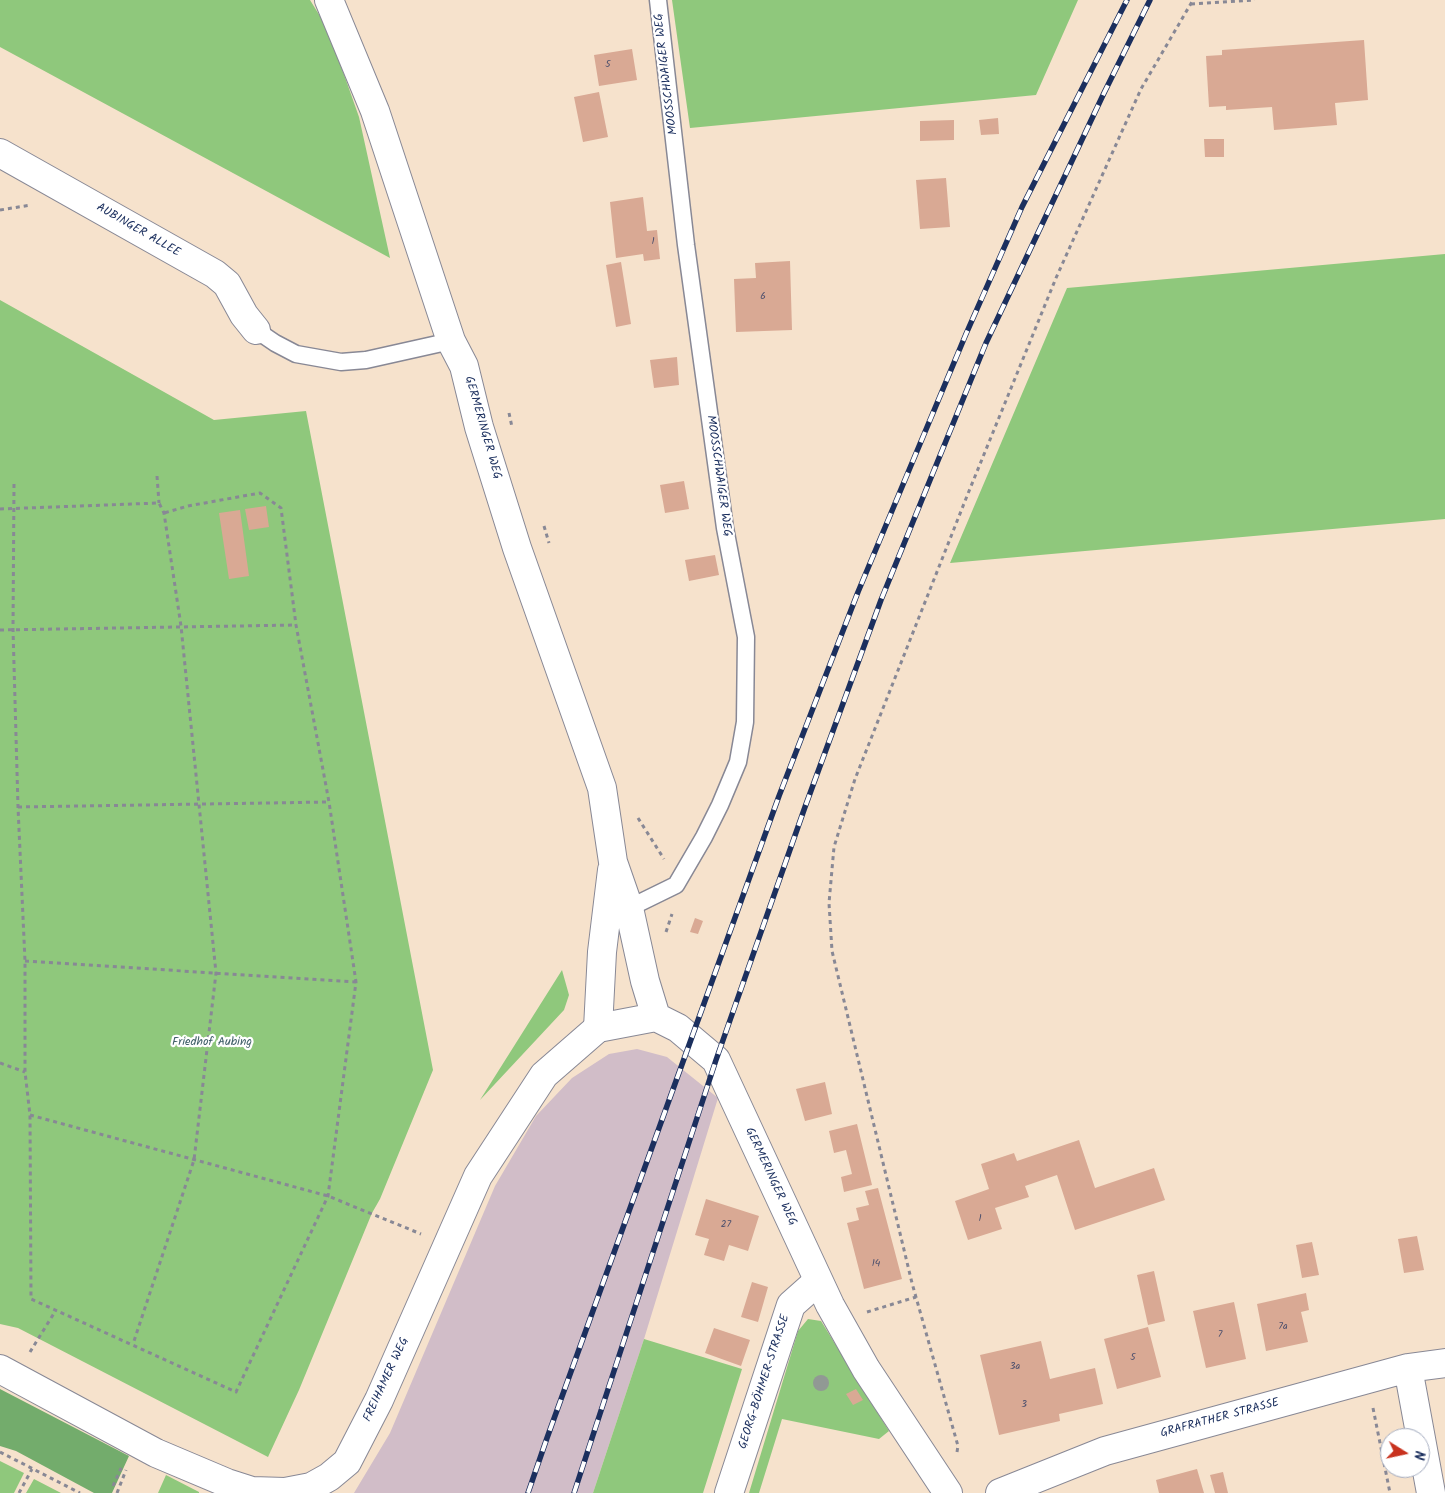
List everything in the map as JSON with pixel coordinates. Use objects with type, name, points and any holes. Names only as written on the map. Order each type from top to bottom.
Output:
[{"type":"street","name":"GERMERINGER WEG","points":[[329,0],[375,111],[451,341],[464,366],[479,427],[517,548],[602,788],[613,862],[628,908],[656,1017],[678,1028],[716,1060],[818,1281],[866,1369],[946,1490]]},
{"type":"street","name":"AUBINGER ALLEE","points":[[0,153],[215,274],[227,284],[244,315],[256,330]]},
{"type":"street","name":"GERMERINGER WEG","points":[[598,1028],[602,952],[613,862]]},
{"type":"street","points":[[598,1028],[656,1017]]},
{"type":"street","name":"FREIHAMER WEG","points":[[0,1369],[156,1453],[227,1483],[252,1491],[285,1492],[311,1486],[329,1477],[347,1462],[379,1400],[478,1176],[544,1075],[598,1028]]},
{"type":"street","name":"GEORG-BÖHMER-STRASSE","points":[[729,1493],[791,1305],[818,1281]]},
{"type":"street","name":"GRAFRATHER STRASSE","points":[[1000,1493],[1105,1451],[1408,1368],[1445,1363]]},
{"type":"street","points":[[1408,1368],[1431,1493]]},
{"type":"lane","name":"MOOSSCHWAIGER WEG","points":[[658,0],[686,245],[724,528],[746,637],[745,722],[738,762],[704,837],[676,884]]},
{"type":"lane","points":[[256,330],[275,344],[296,354],[341,362],[366,360],[451,341]]},
{"type":"lane","points":[[628,908],[676,884]]},
{"type":"path","points":[[946,1490],[955,1468],[958,1446],[916,1297],[832,951],[829,903],[834,847],[859,770],[967,496],[1056,278],[1141,89],[1192,2],[1255,0]]},
{"type":"path","points":[[133,1344],[194,1160],[216,974],[181,626],[164,513],[159,503],[156,476]]},
{"type":"path","points":[[14,484],[13,630],[25,961],[24,1072],[30,1115],[31,1299],[236,1392],[328,1196],[356,982],[329,802],[296,625],[281,508],[260,492],[188,506],[164,513]]},
{"type":"path","points":[[0,509],[159,503]]},
{"type":"path","points":[[0,630],[296,625]]},
{"type":"path","points":[[18,807],[329,802]]},
{"type":"path","points":[[665,937],[678,897],[676,884]]},
{"type":"path","points":[[25,961],[356,982]]},
{"type":"path","points":[[0,1063],[24,1072]]},
{"type":"path","points":[[30,1115],[328,1196],[448,1245]]},
{"type":"path","points":[[871,1310],[916,1297]]},
{"type":"path","points":[[28,1356],[56,1310]]},
{"type":"path","points":[[1372,1403],[1390,1493]]},
{"type":"path","points":[[0,1452],[80,1493]]},
{"type":"path","points":[[113,1486],[122,1465],[128,1467],[117,1493]]},
{"type":"path","points":[[19,1493],[32,1469]]},
{"type":"shaded area","points":[[637,1049],[667,1057],[718,1098],[644,1339],[593,1493],[354,1493],[390,1433],[495,1186],[536,1116],[572,1078],[609,1054]]},
{"type":"green space","points":[[0,0],[310,0],[328,29],[359,117],[390,258],[0,47]]},
{"type":"green space","points":[[672,0],[1078,0],[1036,95],[690,128]]},
{"type":"green space","points":[[1445,254],[1445,519],[950,563],[1067,288]]},
{"type":"green space","name":"Friedhof Aubing","points":[[0,300],[214,420],[306,411],[433,1070],[299,1390],[268,1457],[18,1328],[0,1324]]},
{"type":"green space","points":[[562,970],[569,995],[564,1010],[480,1100]]},
{"type":"green space","points":[[808,1319],[821,1321],[889,1431],[879,1439],[782,1419],[759,1493],[749,1493],[798,1331]]},
{"type":"green space","points":[[644,1339],[742,1369],[703,1493],[593,1493]]},
{"type":"green space","points":[[0,1389],[129,1456],[112,1493],[94,1493],[16,1451],[0,1446]]},
{"type":"green space","points":[[0,1461],[24,1473],[14,1493],[0,1493]]},
{"type":"green space","points":[[166,1475],[199,1492],[199,1493],[158,1493]]},
{"type":"green space","points":[[34,1479],[61,1493],[26,1493]]},
{"type":"building","points":[[1364,40],[1368,100],[1335,103],[1337,125],[1274,130],[1272,107],[1226,110],[1226,106],[1209,107],[1206,56],[1222,55],[1222,50]]},
{"type":"building","points":[[632,49],[637,80],[599,86],[594,55]]},
{"type":"building","points":[[599,92],[608,137],[583,142],[574,97]]},
{"type":"building","points":[[998,118],[999,134],[981,135],[979,120]]},
{"type":"building","points":[[954,120],[954,140],[920,141],[920,121]]},
{"type":"building","points":[[1204,139],[1224,139],[1224,157],[1205,157]]},
{"type":"building","points":[[946,178],[950,227],[920,229],[916,180]]},
{"type":"building","points":[[643,197],[647,231],[657,230],[660,259],[644,261],[643,254],[616,258],[610,202]]},
{"type":"building","points":[[790,261],[792,330],[736,332],[734,279],[756,278],[755,263]]},
{"type":"building","points":[[621,262],[631,324],[616,327],[606,265]]},
{"type":"building","points":[[677,357],[679,385],[654,388],[650,360]]},
{"type":"building","points":[[684,481],[689,509],[665,513],[660,485]]},
{"type":"building","points":[[266,506],[269,527],[249,530],[245,509]]},
{"type":"building","points":[[240,510],[249,576],[229,579],[219,513]]},
{"type":"building","points":[[715,555],[719,575],[689,581],[685,560]]},
{"type":"building","points":[[695,918],[703,921],[698,934],[690,932]]},
{"type":"building","points":[[825,1082],[832,1114],[805,1121],[796,1089]]},
{"type":"building","points":[[857,1124],[872,1185],[844,1192],[841,1177],[852,1174],[846,1150],[834,1153],[829,1131]]},
{"type":"building","points":[[1079,1140],[1095,1188],[1154,1168],[1165,1200],[1075,1230],[1057,1175],[1025,1186],[1029,1197],[995,1208],[1002,1229],[968,1240],[955,1201],[989,1189],[981,1164],[1014,1153],[1017,1161]]},
{"type":"building","points":[[878,1188],[902,1279],[864,1289],[847,1223],[859,1220],[856,1208],[869,1205],[865,1191]]},
{"type":"building","points":[[706,1199],[759,1216],[748,1251],[729,1245],[724,1261],[704,1255],[709,1239],[695,1235]]},
{"type":"building","points":[[1417,1236],[1424,1270],[1404,1273],[1398,1239]]},
{"type":"building","points":[[1312,1242],[1319,1275],[1302,1278],[1296,1245]]},
{"type":"building","points":[[1154,1271],[1165,1321],[1148,1325],[1137,1275]]},
{"type":"building","points":[[752,1282],[768,1287],[758,1322],[741,1317]]},
{"type":"building","points":[[1306,1293],[1309,1310],[1301,1312],[1308,1342],[1266,1351],[1257,1304]]},
{"type":"building","points":[[1234,1302],[1246,1359],[1206,1368],[1193,1311]]},
{"type":"building","points":[[1148,1327],[1161,1377],[1117,1389],[1104,1339]]},
{"type":"building","points":[[714,1328],[750,1340],[741,1366],[705,1353]]},
{"type":"building","points":[[1041,1341],[1050,1379],[1095,1368],[1103,1404],[1059,1414],[1060,1421],[999,1435],[980,1355]]},
{"type":"building","points":[[856,1389],[863,1400],[853,1405],[846,1394]]},
{"type":"building","points":[[1197,1469],[1204,1493],[1159,1493],[1156,1480]]},
{"type":"building","points":[[1223,1472],[1228,1493],[1215,1493],[1210,1475]]},
{"type":"railway","points":[[528,1493],[779,796],[858,592],[966,334],[1022,207],[1127,0]]},
{"type":"railway","points":[[574,1493],[716,1060],[805,807],[881,600],[986,343],[1150,0]]}]
